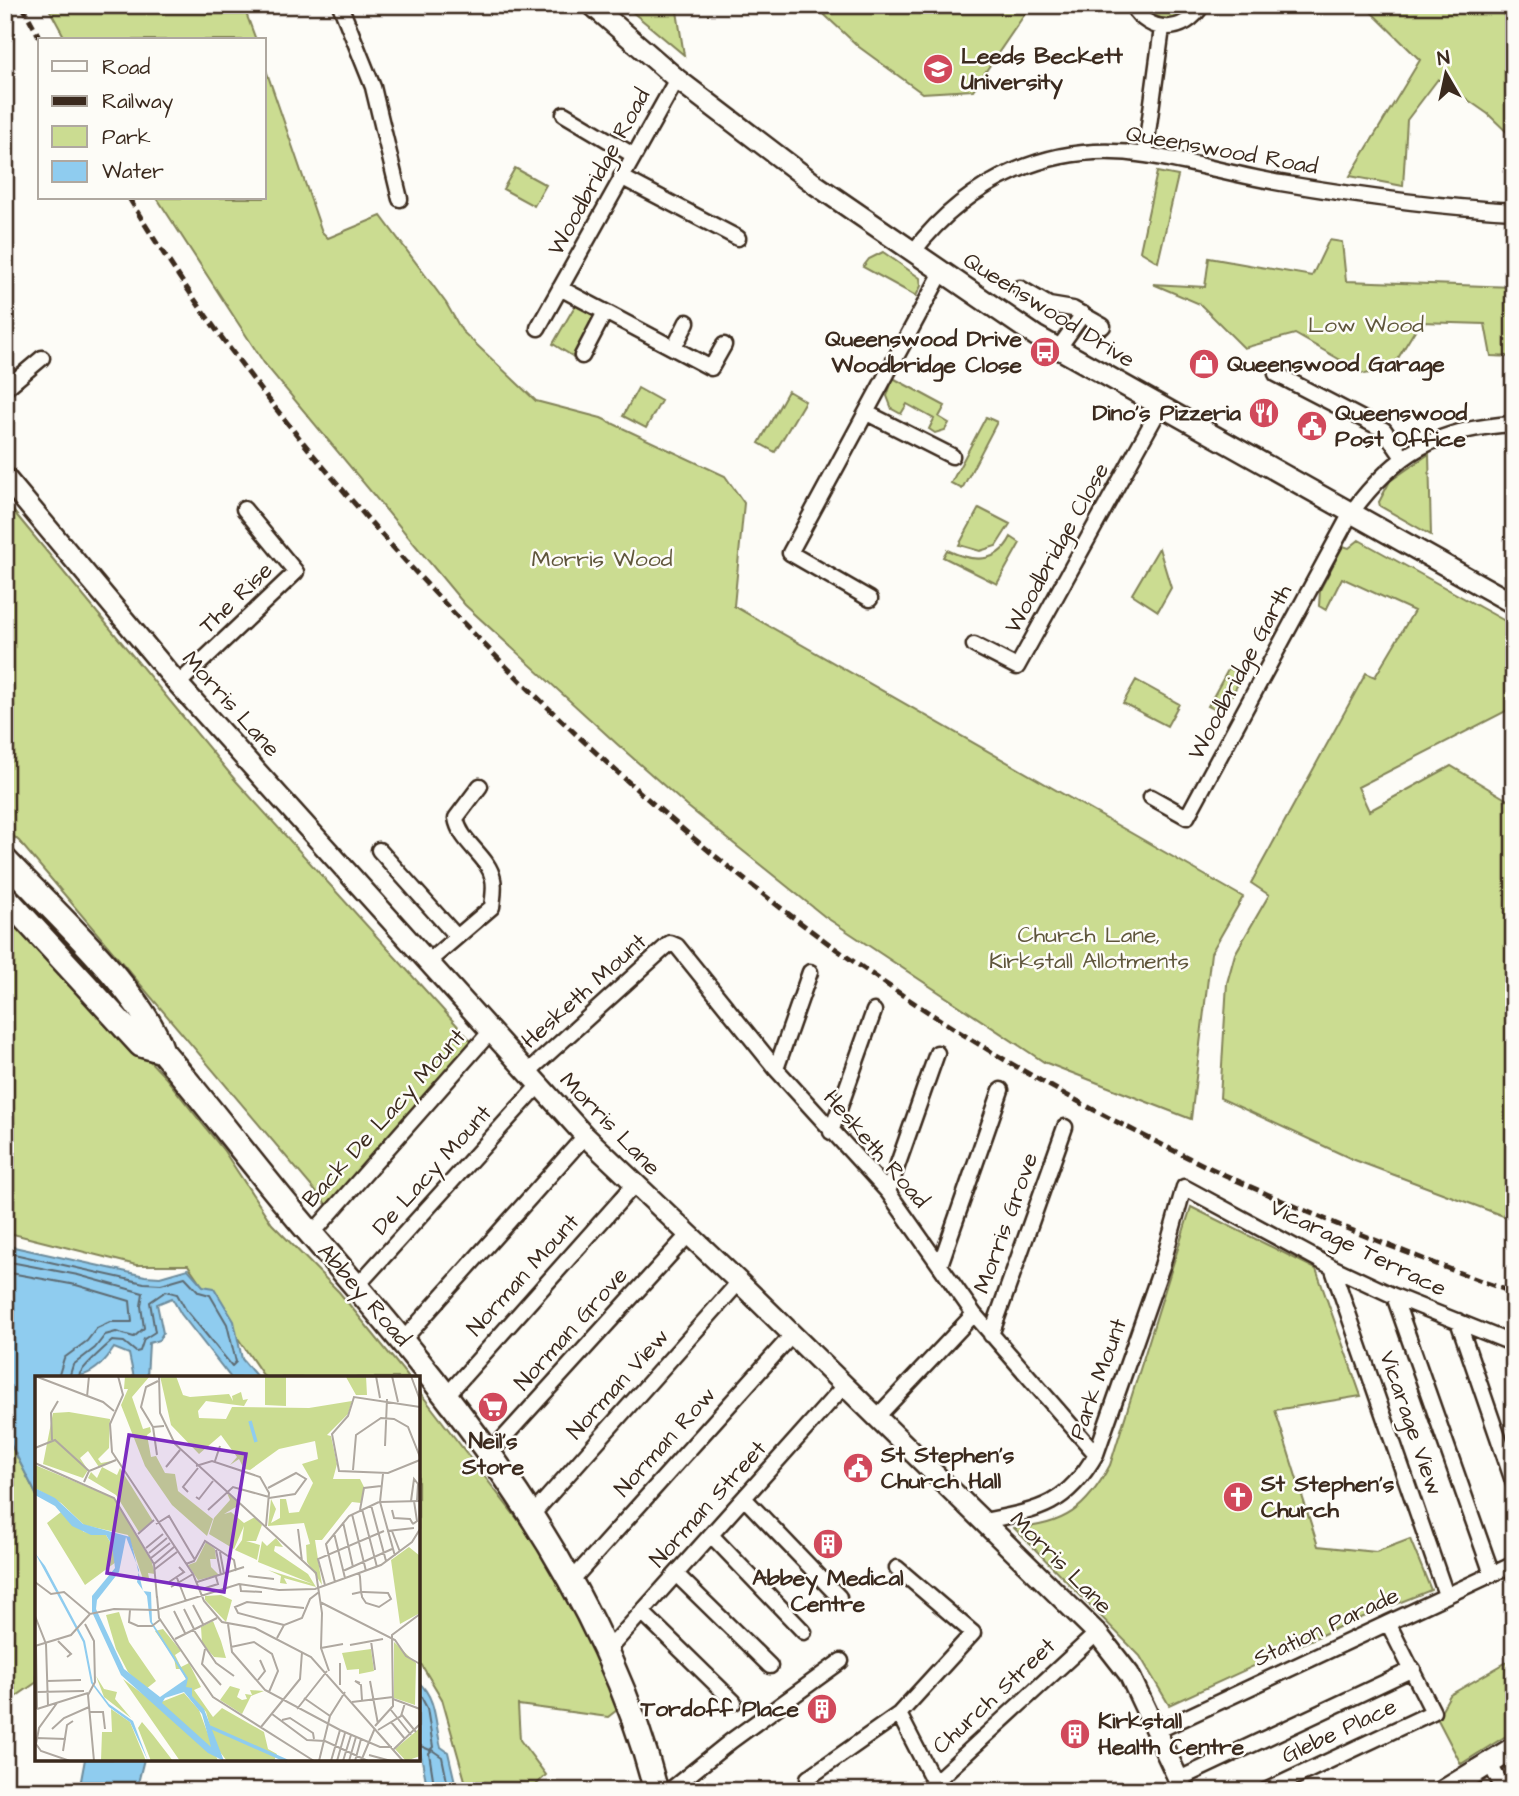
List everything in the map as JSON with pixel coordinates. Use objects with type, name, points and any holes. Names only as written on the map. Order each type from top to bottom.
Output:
[{"type":"main road","points":[[5,860],[122,986],[155,1028],[162,1051]]},
{"type":"main road","name":"Abbey Road","points":[[5,897],[141,1045],[162,1051],[447,1395],[572,1580],[607,1651],[644,1745],[656,1791]]},
{"type":"main road","points":[[1444,1791],[1514,1748]]},
{"type":"street","points":[[340,5],[373,87],[400,199]]},
{"type":"street","name":"Queenswood Drive","points":[[592,5],[677,79],[816,185],[1058,349],[1514,604]]},
{"type":"street","points":[[1132,5],[1141,17],[1162,28],[1185,24],[1202,5]]},
{"type":"street","points":[[1145,155],[1162,28]]},
{"type":"street","name":"Woodbridge Road","points":[[538,328],[677,79]]},
{"type":"street","points":[[564,114],[633,155]]},
{"type":"street","name":"Queenswood Road","points":[[913,252],[937,221],[977,190],[1026,165],[1066,155],[1145,155],[1203,169],[1349,194],[1514,211]]},
{"type":"street","points":[[621,177],[738,238]]},
{"type":"street","points":[[870,599],[790,553],[942,272]]},
{"type":"street","name":"Woodbridge Road","points":[[560,288],[711,368],[724,345]]},
{"type":"street","points":[[1020,288],[1049,305],[1073,309],[1103,326]]},
{"type":"street","points":[[582,355],[605,312]]},
{"type":"street","points":[[1058,349],[1083,314]]},
{"type":"street","points":[[674,348],[687,322]]},
{"type":"street","points":[[5,389],[42,358]]},
{"type":"street","points":[[1276,374],[1384,430],[1402,456]]},
{"type":"street","name":"Woodbridge Close","points":[[974,645],[1017,667],[1160,408]]},
{"type":"street","points":[[867,413],[952,456]]},
{"type":"street","points":[[1351,513],[1368,490],[1402,456],[1447,435],[1514,424]]},
{"type":"street","name":"Morris Lane","points":[[5,477],[178,684],[585,1136],[739,1282],[1097,1633],[1129,1674],[1182,1785]]},
{"type":"street","name":"The Rise","points":[[178,684],[296,572],[244,509]]},
{"type":"street","name":"Woodbridge Garth","points":[[1151,797],[1187,817],[1351,513]]},
{"type":"street","points":[[429,961],[492,907],[494,878],[479,855],[458,832],[456,818],[480,786]]},
{"type":"street","points":[[379,850],[457,937]]},
{"type":"street","name":"Hesketh Mount","points":[[533,1079],[585,1020],[670,943]]},
{"type":"street","name":"Hesketh Road","points":[[670,943],[677,946],[776,1069],[831,1132],[888,1192],[974,1314],[1096,1454]]},
{"type":"street","points":[[776,1069],[810,972]]},
{"type":"street","points":[[831,1132],[874,1011]]},
{"type":"street","name":"Back De Lacy Mount","points":[[312,1234],[492,1031]]},
{"type":"street","points":[[888,1192],[937,1053]]},
{"type":"street","name":"De Lacy Mount","points":[[358,1285],[533,1079]]},
{"type":"street","points":[[940,1265],[1001,1090]]},
{"type":"street","name":"Morris Grove","points":[[991,1335],[1065,1127]]},
{"type":"street","points":[[402,1340],[585,1136]]},
{"type":"street","name":"Norman Mount","points":[[447,1395],[634,1185]]},
{"type":"street","name":"Vicarage Terrace","points":[[1184,1187],[1394,1296],[1514,1344]]},
{"type":"street","name":"Park Mount","points":[[984,1521],[1037,1510],[1059,1499],[1077,1484],[1096,1454],[1162,1266],[1184,1187]]},
{"type":"street","name":"Norman Grove","points":[[489,1454],[688,1235]]},
{"type":"street","name":"Vicarage View","points":[[1332,1266],[1446,1595]]},
{"type":"street","name":"Norman View","points":[[531,1516],[739,1282]]},
{"type":"street","points":[[1394,1296],[1492,1574]]},
{"type":"street","points":[[876,1418],[974,1314]]},
{"type":"street","points":[[1458,1321],[1514,1484]]},
{"type":"street","name":"Norman Row","points":[[572,1580],[792,1335]]},
{"type":"street","name":"Norman Street","points":[[607,1651],[844,1386]]},
{"type":"street","points":[[744,1498],[839,1597]]},
{"type":"street","points":[[711,1535],[804,1632]]},
{"type":"street","name":"Station Parade","points":[[1157,1731],[1514,1564]]},
{"type":"street","points":[[808,1778],[899,1714],[973,1633],[897,1568]]},
{"type":"street","points":[[676,1574],[770,1665]]},
{"type":"street","points":[[642,1612],[734,1702]]},
{"type":"street","points":[[1182,1785],[1413,1670],[1388,1623]]},
{"type":"street","name":"Church Street","points":[[920,1791],[936,1787],[1097,1633]]},
{"type":"street","points":[[669,1791],[731,1741],[841,1661]]},
{"type":"street","name":"Glebe Place","points":[[1265,1791],[1433,1712],[1413,1670]]},
{"type":"street","points":[[899,1714],[936,1787]]},
{"type":"street","points":[[1489,1763],[1505,1791]]},
{"type":"green space","points":[[47,5],[243,5],[255,38],[65,38]]},
{"type":"green space","points":[[624,5],[676,5],[684,55]]},
{"type":"green space","name":"Leeds Beckett University","points":[[814,5],[1031,5],[973,90],[922,93],[859,47]]},
{"type":"green space","points":[[1143,5],[1193,5],[1182,16],[1168,19],[1154,15]]},
{"type":"green space","points":[[1364,5],[1514,5],[1514,139],[1488,114],[1438,79],[1407,120],[1403,186],[1350,176],[1420,60]]},
{"type":"green space","points":[[266,70],[322,232],[328,238],[381,216],[446,303],[462,331],[536,401],[601,418],[725,476],[744,503],[734,606],[1243,897],[1211,953],[1191,1119],[1044,1062],[824,916],[687,806],[465,605],[264,363],[158,200],[266,200]]},
{"type":"green space","points":[[515,168],[546,185],[534,206],[503,189]]},
{"type":"green space","points":[[1157,172],[1178,176],[1158,262],[1140,251]]},
{"type":"green space","name":"Low Wood","points":[[1329,240],[1342,242],[1346,281],[1514,287],[1514,357],[1491,356],[1485,324],[1420,322],[1392,368],[1365,374],[1295,334],[1244,348],[1200,304],[1153,284],[1205,287],[1209,258],[1312,276]]},
{"type":"green space","points":[[883,252],[920,278],[921,286],[916,296],[863,267],[869,259]]},
{"type":"green space","points":[[576,304],[598,315],[574,357],[553,344]]},
{"type":"green space","points":[[893,378],[945,406],[939,417],[949,423],[945,430],[935,433],[929,429],[934,419],[907,404],[901,414],[892,409],[887,396]]},
{"type":"green space","points":[[638,388],[661,401],[646,428],[623,416]]},
{"type":"green space","points":[[788,391],[805,401],[775,452],[759,443]]},
{"type":"green space","points":[[986,417],[997,422],[962,489],[951,483]]},
{"type":"green space","points":[[1429,454],[1431,535],[1380,506],[1379,502],[1390,481]]},
{"type":"green space","points":[[5,501],[236,781],[473,1043],[327,1205],[19,841],[5,829]]},
{"type":"green space","points":[[979,508],[1010,524],[996,546],[980,551],[959,545]]},
{"type":"green space","points":[[1011,537],[1020,543],[997,584],[943,557],[947,550],[975,559],[991,557],[999,553]]},
{"type":"green space","points":[[1359,540],[1514,626],[1514,707],[1358,787],[1369,811],[1451,766],[1514,804],[1514,1220],[1352,1159],[1220,1098],[1227,983],[1235,954],[1269,895],[1251,883],[1366,673],[1375,677],[1414,611],[1342,578],[1326,610],[1319,606],[1320,590],[1343,546],[1349,548]]},
{"type":"green space","points":[[1159,548],[1171,588],[1158,611],[1132,594]]},
{"type":"green space","points":[[1229,668],[1243,675],[1222,713],[1208,706]]},
{"type":"green space","points":[[1136,680],[1179,704],[1167,726],[1123,703]]},
{"type":"green space","points":[[5,909],[165,1077],[224,1151],[272,1224],[339,1292],[407,1376],[264,1376],[188,1265],[136,1265],[5,1232]]},
{"type":"green space","points":[[1191,1207],[1316,1269],[1361,1396],[1275,1410],[1318,1546],[1376,1552],[1410,1539],[1431,1590],[1341,1626],[1169,1705],[1140,1656],[1014,1528],[1047,1523],[1072,1512],[1092,1493],[1110,1465]]},
{"type":"green space","points":[[420,1393],[525,1529],[574,1607],[621,1707],[608,1717],[518,1705],[520,1740],[546,1775],[530,1791],[468,1791],[442,1699],[420,1662]]},
{"type":"green space","points":[[5,1433],[35,1492],[35,1683],[5,1704]]},
{"type":"green space","points":[[1514,1658],[1514,1731],[1461,1764],[1437,1718],[1450,1695]]},
{"type":"water","points":[[5,1245],[145,1276],[160,1277],[188,1269],[203,1286],[214,1288],[234,1321],[242,1359],[256,1376],[229,1376],[181,1314],[172,1298],[157,1304],[163,1333],[159,1340],[149,1343],[147,1376],[134,1376],[129,1354],[114,1348],[98,1367],[81,1376],[35,1376],[35,1492],[5,1433]]},
{"type":"water","points":[[420,1684],[432,1704],[441,1747],[448,1752],[457,1791],[428,1791],[420,1750]]},
{"type":"water","points":[[85,1761],[144,1761],[136,1791],[79,1791]]},
{"type":"railway","points":[[22,5],[40,38]]},
{"type":"railway","points":[[130,200],[188,289],[251,377],[319,462],[390,544],[461,621],[613,768],[692,837],[774,903],[946,1024],[1094,1110],[1270,1196],[1514,1293]]},
{"type":"place","name":"Leeds Beckett University","points":[[938,69]]},
{"type":"place","name":"Queenswood Drive Woodbridge Close","points":[[1045,352]]},
{"type":"place","name":"Queenswood Garage","points":[[1204,364]]},
{"type":"place","name":"Dino's Pizzeria","points":[[1264,413]]},
{"type":"place","name":"Queenswood Post Office","points":[[1312,426]]},
{"type":"place","name":"Neil's Store","points":[[493,1407]]},
{"type":"place","name":"St Stephen's Church Hall","points":[[858,1468]]},
{"type":"place","name":"St Stephen's Church","points":[[1238,1497]]},
{"type":"place","name":"Abbey Medical Centre","points":[[828,1544]]},
{"type":"place","name":"Tordoff Place","points":[[822,1709]]},
{"type":"place","name":"Kirkstall Health Centre","points":[[1075,1734]]},
{"type":"park label","name":"Morris Wood","points":[[602,559]]},
{"type":"park label","name":"Church Lane, Kirkstall Allotments","points":[[1089,948]]}]
